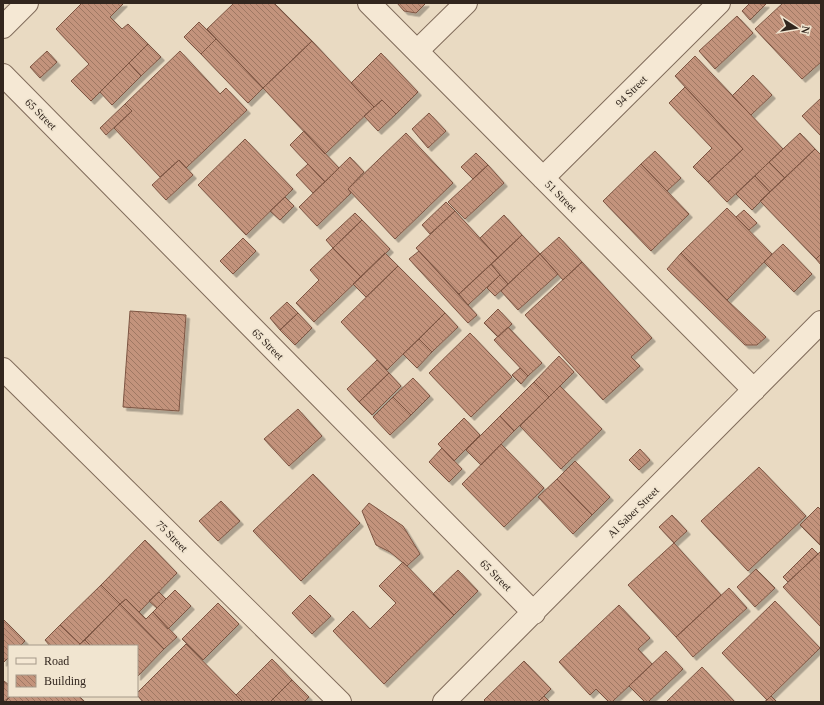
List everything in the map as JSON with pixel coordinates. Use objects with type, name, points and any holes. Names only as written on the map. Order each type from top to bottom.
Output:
[{"type":"street","points":[[3,28],[27,3]]},
{"type":"street","name":"51 Street","points":[[369,3],[754,390]]},
{"type":"street","points":[[417,51],[466,3]]},
{"type":"street","name":"94 Street","points":[[543,178],[719,3]]},
{"type":"street","name":"65 Street","points":[[3,75],[534,613]]},
{"type":"street","name":"Al Saber Street","points":[[444,702],[534,613],[821,322]]},
{"type":"street","name":"75 Street","points":[[3,369],[340,702]]},
{"type":"building","points":[[82,3],[124,3],[110,17],[122,29],[128,24],[148,44],[91,101],[71,81],[89,64],[56,29]]},
{"type":"building","points":[[234,3],[274,3],[312,41],[263,88],[207,29]]},
{"type":"building","points":[[397,3],[426,3],[416,13],[404,11]]},
{"type":"building","points":[[750,3],[766,4],[750,20],[742,11]]},
{"type":"building","points":[[783,3],[821,3],[821,62],[802,79],[755,29]]},
{"type":"building","points":[[737,16],[753,33],[715,69],[699,51]]},
{"type":"building","points":[[199,22],[216,39],[201,54],[184,37]]},
{"type":"building","points":[[216,39],[263,88],[248,103],[201,54]]},
{"type":"building","points":[[312,41],[374,107],[325,154],[263,88]]},
{"type":"building","points":[[148,44],[161,57],[141,76],[129,63]]},
{"type":"building","points":[[47,51],[57,62],[40,78],[30,67]]},
{"type":"building","points":[[180,51],[220,94],[226,88],[247,110],[186,168],[179,160],[160,177],[114,128],[132,111],[125,104]]},
{"type":"building","points":[[381,53],[418,92],[396,114],[382,100],[374,107],[351,83]]},
{"type":"building","points":[[695,56],[783,149],[727,202],[708,182],[743,149],[675,76]]},
{"type":"building","points":[[129,63],[141,76],[112,105],[100,92]]},
{"type":"building","points":[[753,75],[772,95],[751,115],[732,96]]},
{"type":"building","points":[[685,87],[743,149],[708,182],[693,167],[712,148],[669,103]]},
{"type":"building","points":[[821,98],[821,136],[802,116]]},
{"type":"building","points":[[382,100],[396,114],[378,131],[364,116]]},
{"type":"building","points":[[125,104],[132,111],[106,135],[100,128]]},
{"type":"building","points":[[429,113],[446,131],[428,148],[412,129]]},
{"type":"building","points":[[304,131],[339,168],[325,182],[290,145]]},
{"type":"building","points":[[406,133],[453,183],[395,239],[348,189]]},
{"type":"building","points":[[800,133],[815,149],[785,178],[769,162]]},
{"type":"building","points":[[245,139],[293,189],[246,235],[198,185]]},
{"type":"building","points":[[815,149],[821,155],[821,254],[816,259],[760,201]]},
{"type":"building","points":[[655,151],[681,178],[667,191],[641,164]]},
{"type":"building","points":[[476,153],[488,165],[473,179],[461,167]]},
{"type":"building","points":[[350,157],[364,172],[348,189],[351,193],[317,226],[299,207]]},
{"type":"building","points":[[179,160],[193,175],[166,200],[152,185]]},
{"type":"building","points":[[769,162],[785,178],[770,192],[755,176]]},
{"type":"building","points":[[308,164],[325,182],[313,193],[296,175]]},
{"type":"building","points":[[641,164],[689,214],[651,251],[603,201]]},
{"type":"building","points":[[488,165],[504,183],[465,219],[448,202]]},
{"type":"building","points":[[755,176],[770,192],[752,210],[736,194]]},
{"type":"building","points":[[285,197],[294,206],[280,220],[270,211]]},
{"type":"building","points":[[446,202],[455,211],[430,234],[422,225]]},
{"type":"building","points":[[727,208],[772,254],[727,300],[681,253]]},
{"type":"building","points":[[744,210],[757,223],[749,230],[736,217]]},
{"type":"building","points":[[455,211],[498,258],[459,294],[416,248]]},
{"type":"building","points":[[355,213],[362,220],[333,248],[326,240]]},
{"type":"building","points":[[504,215],[522,235],[498,258],[480,238]]},
{"type":"building","points":[[362,220],[390,249],[361,277],[333,248]]},
{"type":"building","points":[[522,235],[540,254],[508,284],[491,264]]},
{"type":"building","points":[[559,237],[582,262],[563,280],[540,254]]},
{"type":"building","points":[[243,238],[256,251],[233,274],[220,261]]},
{"type":"building","points":[[783,244],[812,274],[794,292],[764,262]]},
{"type":"building","points":[[333,248],[361,277],[314,322],[296,303],[319,280],[310,270]]},
{"type":"building","points":[[419,251],[477,315],[468,323],[409,259]]},
{"type":"building","points":[[385,253],[398,266],[366,297],[353,284]]},
{"type":"building","points":[[681,253],[766,337],[757,345],[745,345],[667,269]]},
{"type":"building","points":[[540,254],[558,274],[518,310],[501,291]]},
{"type":"building","points":[[821,254],[821,265],[816,259]]},
{"type":"building","points":[[582,262],[652,338],[631,357],[640,366],[603,400],[525,315]]},
{"type":"building","points":[[491,264],[500,275],[468,305],[459,294]]},
{"type":"building","points":[[398,266],[445,313],[387,370],[341,322]]},
{"type":"building","points":[[500,275],[508,284],[495,296],[487,288]]},
{"type":"building","points":[[287,302],[298,313],[280,330],[270,318]]},
{"type":"building","points":[[498,309],[512,324],[498,337],[484,323]]},
{"type":"building","points":[[130,311],[186,315],[179,411],[123,407]]},
{"type":"building","points":[[298,313],[312,328],[295,345],[280,330]]},
{"type":"building","points":[[445,313],[458,327],[432,352],[419,339]]},
{"type":"building","points":[[508,327],[542,363],[528,376],[494,340]]},
{"type":"building","points":[[470,333],[512,377],[471,417],[429,373]]},
{"type":"building","points":[[419,339],[432,352],[417,368],[403,354]]},
{"type":"building","points":[[559,356],[574,372],[549,397],[534,382]]},
{"type":"building","points":[[377,360],[389,373],[359,402],[347,389]]},
{"type":"building","points":[[520,368],[528,376],[521,384],[512,375]]},
{"type":"building","points":[[389,373],[401,386],[372,415],[359,402]]},
{"type":"building","points":[[413,378],[430,396],[411,415],[393,397]]},
{"type":"building","points":[[534,382],[549,397],[514,431],[500,416]]},
{"type":"building","points":[[560,386],[602,429],[561,469],[520,426]]},
{"type":"building","points":[[393,397],[411,415],[390,435],[373,417]]},
{"type":"building","points":[[298,409],[322,436],[289,466],[264,439]]},
{"type":"building","points":[[500,416],[514,431],[481,465],[466,450]]},
{"type":"building","points":[[464,418],[480,435],[454,461],[438,444]]},
{"type":"building","points":[[501,444],[544,488],[504,527],[462,484]]},
{"type":"building","points":[[442,448],[462,469],[449,482],[429,462]]},
{"type":"building","points":[[640,449],[650,460],[639,470],[629,460]]},
{"type":"building","points":[[575,461],[610,497],[592,515],[557,479]]},
{"type":"building","points":[[759,467],[806,516],[748,571],[701,521]]},
{"type":"building","points":[[313,474],[360,523],[301,581],[253,531]]},
{"type":"building","points":[[557,479],[592,515],[573,534],[538,497]]},
{"type":"building","points":[[221,501],[240,521],[218,541],[199,521]]},
{"type":"building","points":[[369,503],[403,526],[420,554],[407,566],[390,552],[376,545],[362,511]]},
{"type":"building","points":[[818,507],[821,510],[820,545],[800,525]]},
{"type":"building","points":[[672,515],[687,531],[674,543],[659,527]]},
{"type":"building","points":[[145,540],[177,573],[139,612],[126,599],[120,604],[101,585]]},
{"type":"building","points":[[674,543],[721,595],[676,637],[628,585]]},
{"type":"building","points":[[812,548],[818,554],[788,582],[783,577]]},
{"type":"building","points":[[821,551],[821,627],[783,587]]},
{"type":"building","points":[[403,562],[454,615],[384,684],[333,631],[353,611],[370,629],[396,603],[379,586]]},
{"type":"building","points":[[756,569],[775,588],[755,607],[737,587]]},
{"type":"building","points":[[458,570],[478,591],[454,615],[433,594]]},
{"type":"building","points":[[101,585],[120,604],[80,644],[60,625]]},
{"type":"building","points":[[729,588],[747,608],[693,657],[676,637]]},
{"type":"building","points":[[175,590],[191,606],[168,629],[153,612]]},
{"type":"building","points":[[159,592],[166,599],[157,608],[149,601]]},
{"type":"building","points":[[310,595],[331,616],[312,634],[292,613]]},
{"type":"building","points":[[126,599],[146,619],[153,612],[177,637],[164,649],[120,604]]},
{"type":"building","points":[[775,601],[820,648],[767,700],[722,653]]},
{"type":"building","points":[[218,603],[239,624],[203,660],[182,639]]},
{"type":"building","points":[[120,604],[164,649],[138,676],[138,645],[90,645],[85,640]]},
{"type":"building","points":[[619,605],[650,638],[638,649],[652,664],[612,702],[609,702],[596,689],[590,695],[559,662]]},
{"type":"building","points":[[3,619],[25,641],[21,645],[8,645],[8,658],[3,663]]},
{"type":"building","points":[[60,625],[80,644],[49,645],[45,640]]},
{"type":"building","points":[[85,640],[90,645],[79,645]]},
{"type":"building","points":[[186,644],[243,702],[143,702],[138,696],[138,692]]},
{"type":"building","points":[[666,651],[683,669],[648,702],[645,702],[629,686]]},
{"type":"building","points":[[272,659],[292,680],[270,702],[243,702],[236,695]]},
{"type":"building","points":[[524,661],[551,689],[538,702],[486,702],[484,700]]},
{"type":"building","points":[[702,667],[735,702],[666,702]]},
{"type":"building","points":[[292,680],[309,697],[304,702],[270,702]]},
{"type":"building","points":[[4,681],[8,684],[8,697],[10,697],[3,702]]},
{"type":"building","points":[[544,696],[550,702],[538,702]]},
{"type":"building","points":[[771,696],[777,702],[764,702],[767,700]]},
{"type":"building","points":[[10,697],[80,697],[85,702],[5,702]]}]
